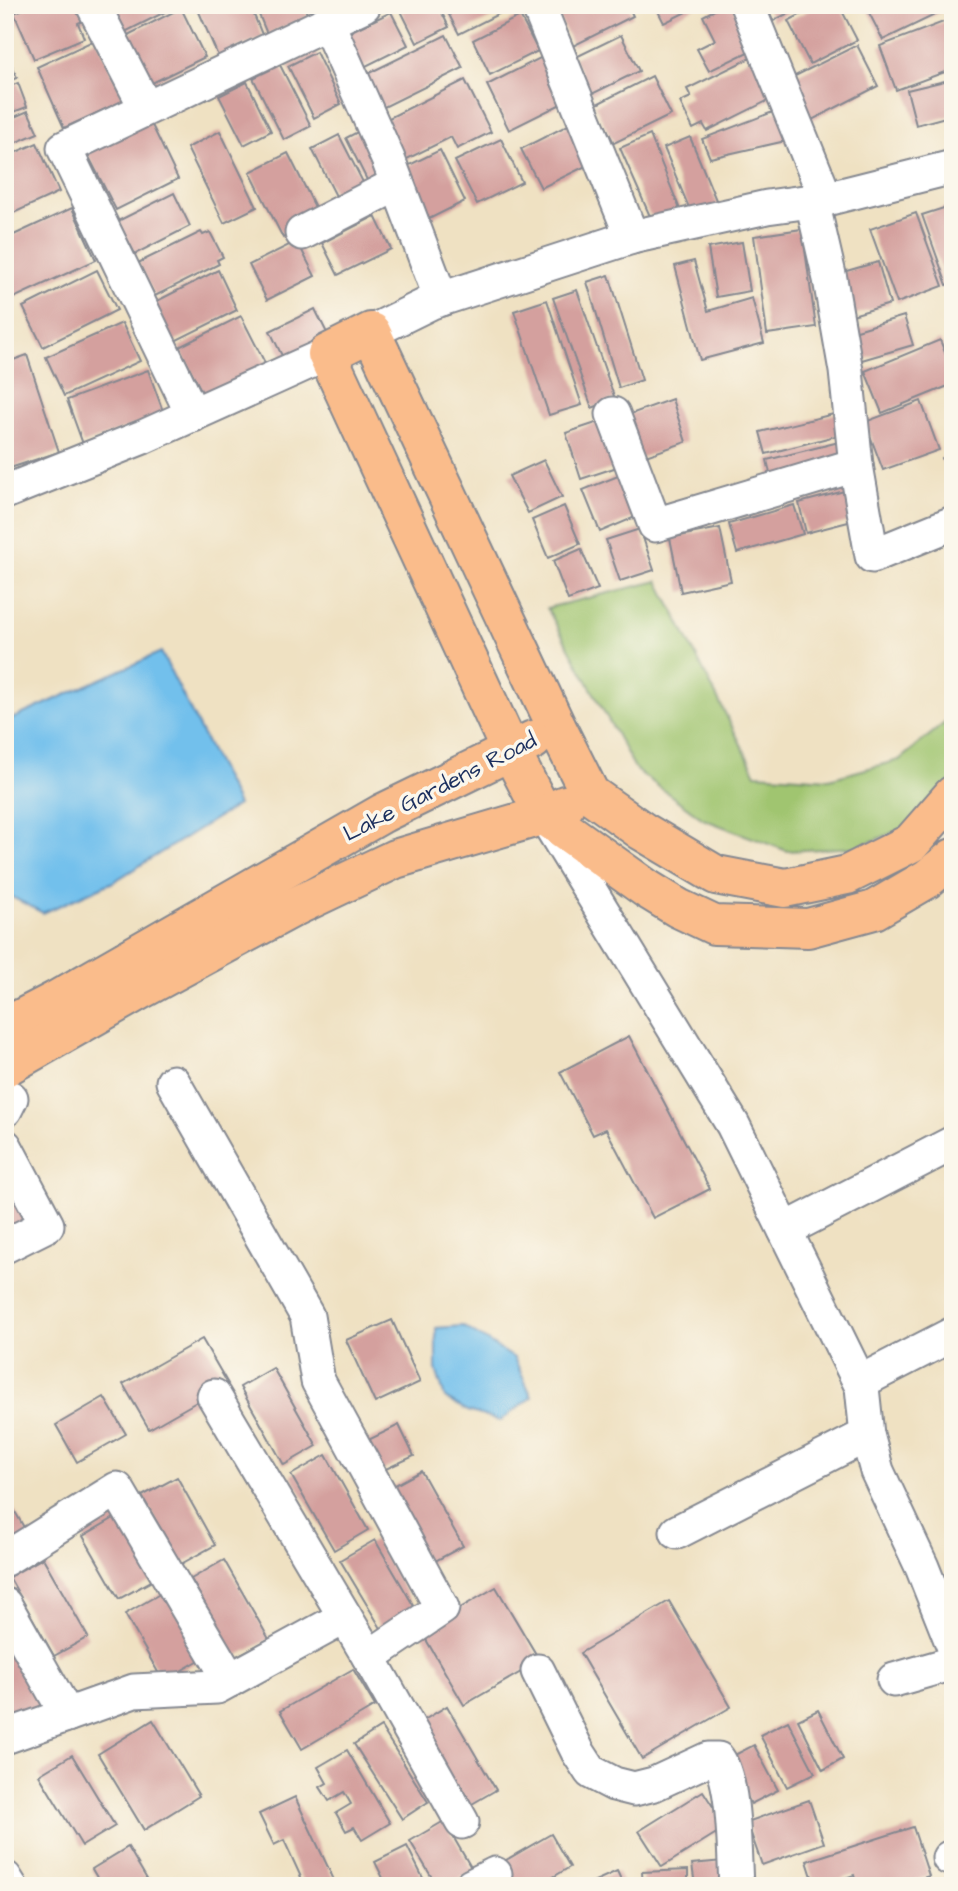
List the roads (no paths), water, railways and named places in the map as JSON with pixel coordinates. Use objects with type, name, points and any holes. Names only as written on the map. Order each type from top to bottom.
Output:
[{"type":"main road","points":[[556,727],[371,332],[327,354],[510,752],[544,815],[647,889],[714,925],[808,928],[874,910],[927,879],[953,859]]},
{"type":"main road","name":"Lake Gardens Road","points":[[5,1027],[383,813],[556,727],[590,794],[642,831],[716,875],[785,888],[847,875],[911,844],[953,795]]},
{"type":"main road","name":"Lake Gardens Road","points":[[7,1092],[140,990],[296,906],[395,859],[544,815],[590,794]]},
{"type":"street","points":[[93,5],[146,108]]},
{"type":"street","points":[[193,415],[64,148],[364,5]]},
{"type":"street","points":[[538,5],[632,237]]},
{"type":"street","points":[[747,5],[819,200],[846,371],[856,465],[872,556],[953,523]]},
{"type":"street","points":[[327,22],[388,159],[441,299]]},
{"type":"street","points":[[371,332],[432,302],[632,237],[766,207],[819,200],[953,167]]},
{"type":"street","points":[[302,233],[397,184]]},
{"type":"street","points":[[5,492],[143,437],[327,354]]},
{"type":"street","points":[[613,414],[655,525],[856,465]]},
{"type":"street","points":[[544,815],[733,1125],[860,1382],[867,1435],[877,1471],[922,1567],[953,1645]]},
{"type":"street","points":[[173,1082],[306,1316],[318,1381],[442,1608],[369,1657]]},
{"type":"street","points":[[785,1230],[953,1143]]},
{"type":"street","points":[[5,1146],[47,1225],[5,1246]]},
{"type":"street","points":[[860,1382],[953,1334]]},
{"type":"street","points":[[214,1396],[369,1657],[461,1822]]},
{"type":"street","points":[[677,1532],[867,1435]]},
{"type":"street","points":[[5,1559],[117,1489],[230,1680]]},
{"type":"street","points":[[5,1605],[67,1716]]},
{"type":"street","points":[[5,1737],[134,1691],[217,1687],[345,1617]]},
{"type":"street","points":[[894,1680],[953,1663]]},
{"type":"street","points":[[538,1671],[585,1762],[592,1772],[614,1784],[634,1789],[654,1784],[708,1759],[718,1759],[724,1767],[730,1794],[736,1886]]},
{"type":"street","points":[[5,1878],[10,1886]]},
{"type":"water","points":[[161,652],[238,805],[113,882],[43,913],[8,895],[5,888],[5,722]]},
{"type":"water","points":[[463,1326],[514,1358],[532,1397],[500,1421],[468,1411],[445,1398],[436,1369],[436,1328]]}]
